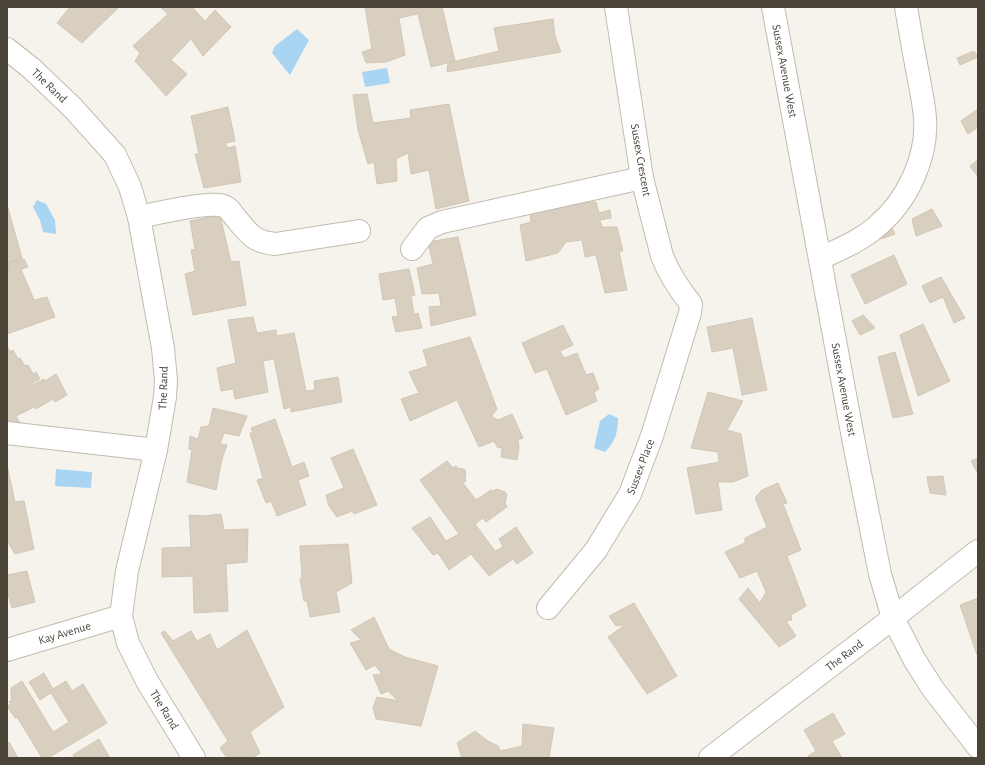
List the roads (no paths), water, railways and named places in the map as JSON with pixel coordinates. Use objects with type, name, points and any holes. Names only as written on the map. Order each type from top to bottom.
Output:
[{"type":"street","name":"Sussex Crescent","points":[[616,7],[642,178],[666,269],[678,288],[691,304]]},
{"type":"street","name":"Sussex Avenue West","points":[[773,7],[880,574],[893,618],[914,659],[933,689],[978,747]]},
{"type":"street","points":[[820,258],[862,237],[883,221],[896,207],[915,175],[923,143],[925,118],[906,7]]},
{"type":"street","name":"The Rand","points":[[7,49],[73,108],[115,155],[130,187],[139,217],[165,369],[165,396],[156,450],[127,571],[121,616],[128,643],[147,681],[194,758]]},
{"type":"street","points":[[412,249],[428,228],[442,222],[642,178]]},
{"type":"street","points":[[139,217],[177,209],[218,204],[226,206],[254,239],[262,243],[275,244],[359,231]]},
{"type":"street","name":"Sussex Place","points":[[548,608],[596,550],[630,494],[652,436],[690,313],[691,304]]},
{"type":"street","points":[[7,433],[156,450]]},
{"type":"street","name":"The Rand","points":[[710,758],[893,618],[978,550]]},
{"type":"street","name":"Kay Avenue","points":[[7,650],[121,616]]},
{"type":"water","points":[[297,29],[309,40],[290,75],[272,53],[275,46]]},
{"type":"water","points":[[387,68],[390,83],[365,87],[362,72]]},
{"type":"water","points":[[37,200],[46,204],[55,220],[56,234],[43,232],[40,220],[33,207]]},
{"type":"water","points":[[609,414],[618,418],[617,428],[614,441],[605,452],[594,448],[600,421]]},
{"type":"water","points":[[56,469],[92,472],[91,488],[55,486]]}]
